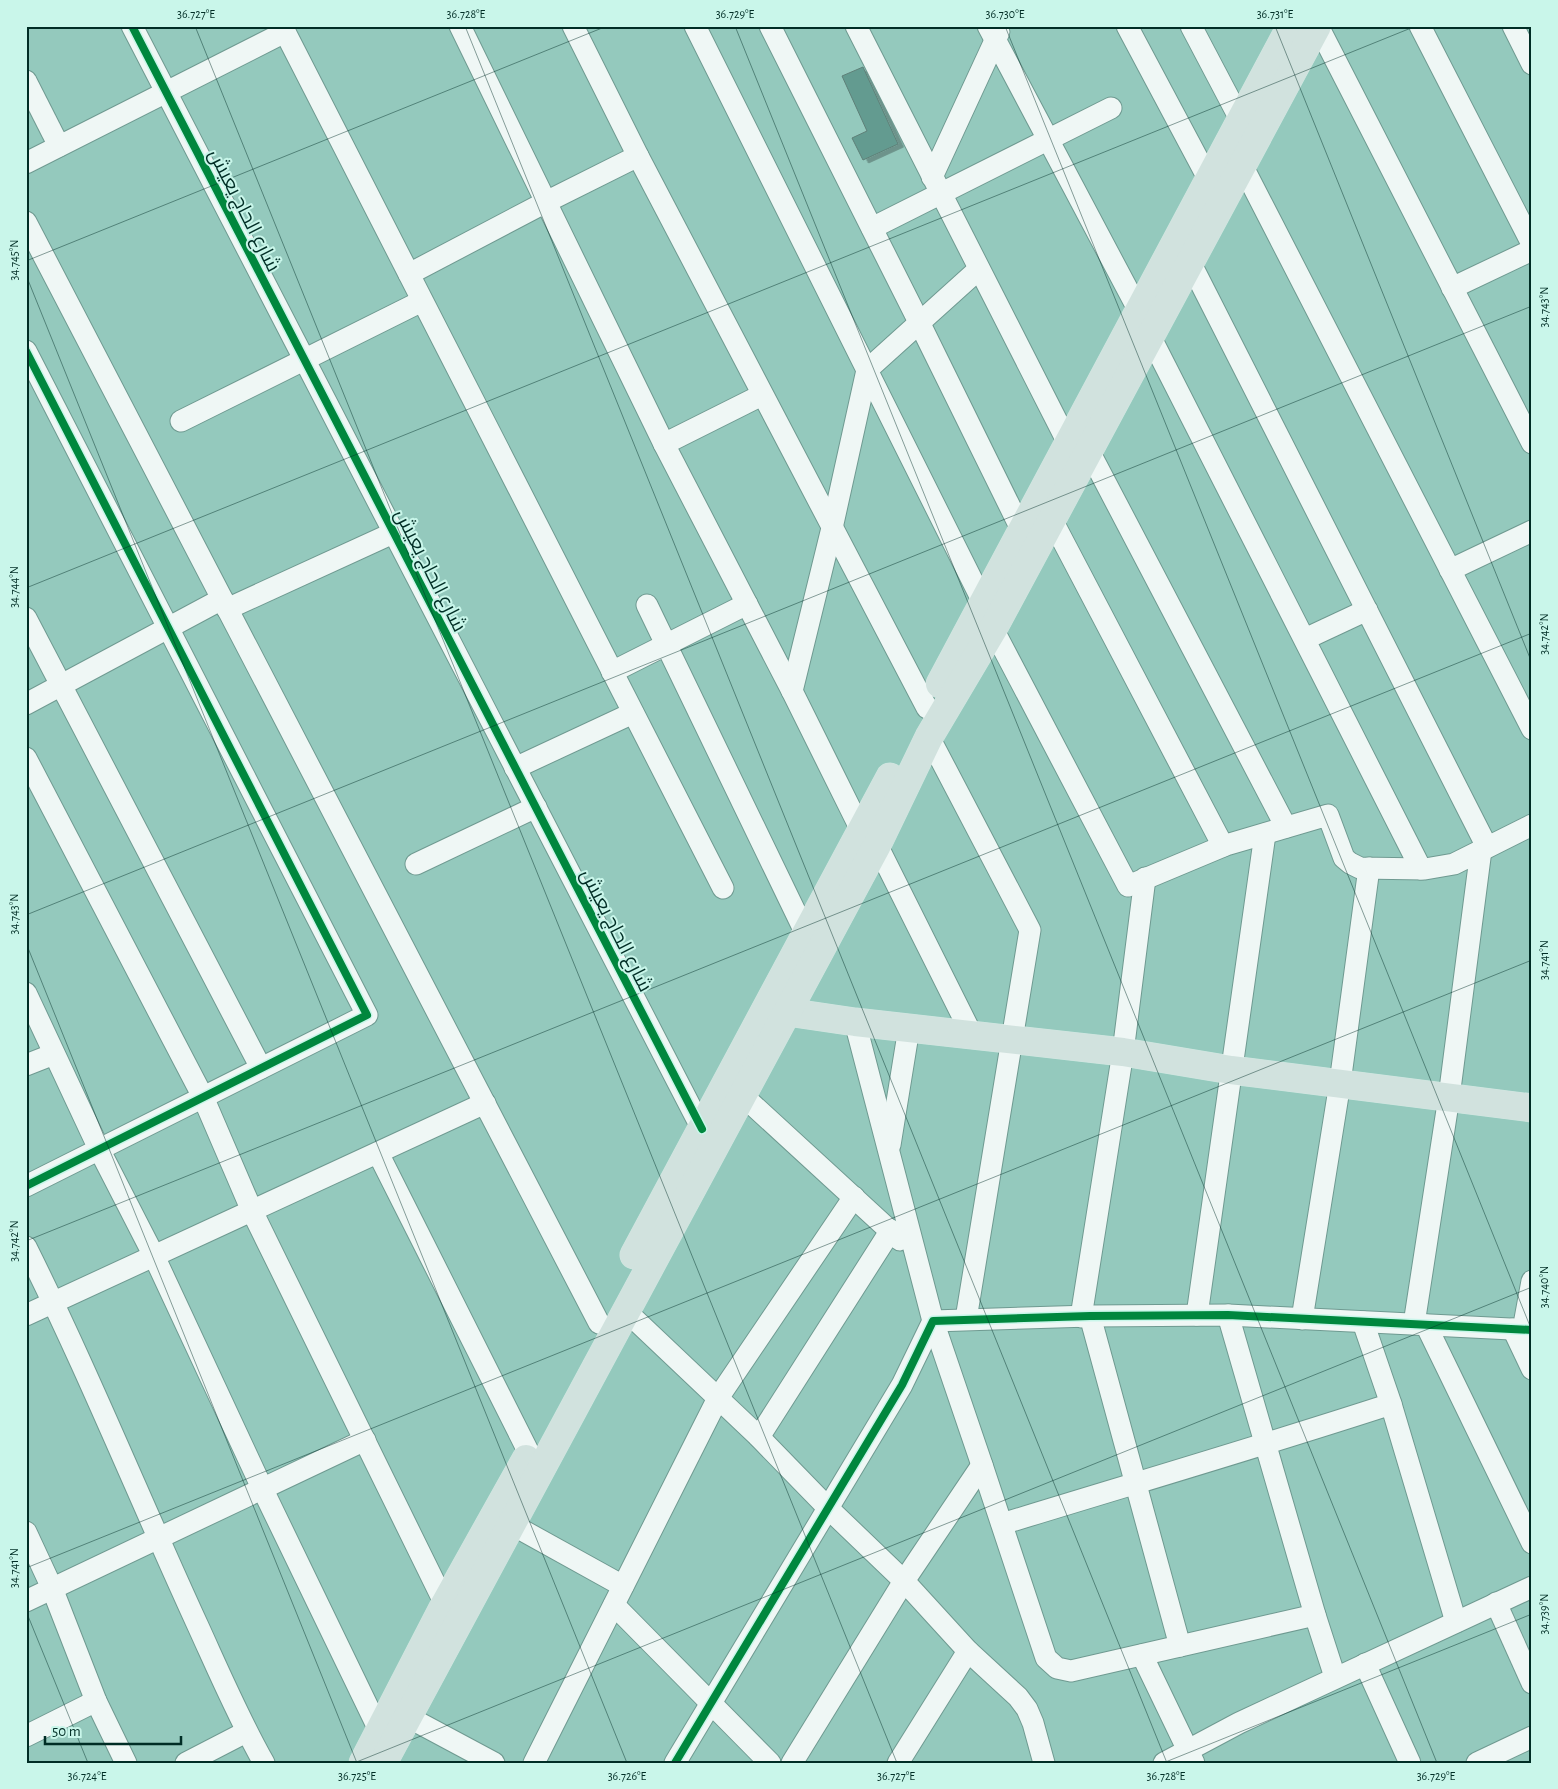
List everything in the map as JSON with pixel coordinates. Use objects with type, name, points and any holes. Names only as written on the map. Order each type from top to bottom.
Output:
[{"type":"main road","points":[[363,1763],[445,1604],[529,1453],[806,934],[869,838],[993,628],[1052,520],[1078,447],[1139,312],[1291,26]]},
{"type":"main road","points":[[384,1763],[787,1012],[869,838],[927,708],[983,602],[1022,531],[1150,336],[1318,26]]},
{"type":"main road","points":[[787,1012],[855,1022],[1123,1052],[1230,1070],[1532,1108]]},
{"type":"street","name":"شارع الحاج يعيش","points":[[132,26],[702,1129]]},
{"type":"street","points":[[460,26],[664,444],[972,1035]]},
{"type":"street","points":[[573,26],[638,156],[927,708]]},
{"type":"street","points":[[695,26],[983,602]]},
{"type":"street","points":[[770,26],[1022,531]]},
{"type":"street","points":[[856,26],[979,269],[1286,827]]},
{"type":"street","points":[[1127,26],[1209,180]]},
{"type":"street","points":[[1191,26],[1240,121]]},
{"type":"street","points":[[1318,26],[1532,443]]},
{"type":"street","points":[[1420,26],[1532,244]]},
{"type":"street","points":[[1512,26],[1532,64]]},
{"type":"street","points":[[26,163],[166,92],[283,29],[723,888]]},
{"type":"street","points":[[937,185],[995,31]]},
{"type":"street","points":[[995,31],[1048,140],[1139,312]]},
{"type":"street","points":[[26,81],[59,146]]},
{"type":"street","points":[[872,228],[937,185],[1048,140],[1112,108]]},
{"type":"street","points":[[409,274],[638,156]]},
{"type":"street","points":[[1242,165],[1532,729]]},
{"type":"street","points":[[26,222],[598,1323]]},
{"type":"street","points":[[1452,288],[1532,250]]},
{"type":"street","points":[[1190,262],[1367,610],[1484,849],[1449,1098],[1420,1325],[1532,1543]]},
{"type":"street","points":[[792,691],[832,528],[867,370],[979,269]]},
{"type":"street","points":[[181,421],[304,361],[422,300]]},
{"type":"street","points":[[1150,336],[1421,869]]},
{"type":"street","points":[[26,351],[367,1015],[26,1186]]},
{"type":"street","points":[[664,444],[762,394]]},
{"type":"street","points":[[1052,520],[1223,846]]},
{"type":"street","points":[[1450,570],[1532,531]]},
{"type":"street","points":[[26,704],[168,627],[393,533]]},
{"type":"street","points":[[612,672],[747,604]]},
{"type":"street","points":[[647,605],[806,934]]},
{"type":"street","points":[[1305,640],[1367,610]]},
{"type":"street","points":[[26,618],[261,1068]]},
{"type":"street","points":[[993,628],[1128,886],[1223,846],[1328,815],[1344,858],[1360,868],[1421,869],[1454,864],[1532,825]]},
{"type":"street","points":[[515,768],[633,713]]},
{"type":"street","points":[[929,737],[1030,930],[966,1319]]},
{"type":"street","points":[[26,758],[203,1097],[252,1211],[445,1604]]},
{"type":"street","points":[[416,864],[536,808]]},
{"type":"street","points":[[1197,1315],[1230,1070],[1265,834]]},
{"type":"street","points":[[1302,1319],[1340,1083],[1369,868]]},
{"type":"street","points":[[1145,878],[1086,1317],[1135,1483],[1180,1646]]},
{"type":"street","points":[[26,994],[99,1149],[154,1256],[263,1490],[380,1732]]},
{"type":"street","points":[[855,1022],[933,1321],[1046,1658],[1057,1668],[1071,1671],[1315,1615]]},
{"type":"street","points":[[888,1153],[909,1028]]},
{"type":"street","points":[[26,1065],[54,1054]]},
{"type":"street","points":[[742,1095],[891,1230],[915,1256]]},
{"type":"street","points":[[26,1315],[485,1103]]},
{"type":"street","points":[[378,1153],[529,1453]]},
{"type":"street","points":[[534,1763],[718,1398],[854,1197]]},
{"type":"street","points":[[758,1437],[891,1230]]},
{"type":"street","points":[[26,1247],[54,1302],[158,1540],[246,1732],[264,1763]]},
{"type":"street","points":[[1532,1281],[1523,1330],[1532,1368]]},
{"type":"street","points":[[626,1312],[758,1437],[904,1581],[968,1651],[1018,1697],[1027,1709],[1033,1723],[1044,1763]]},
{"type":"street","points":[[933,1321],[1228,1315],[1523,1330]]},
{"type":"street","points":[[1228,1315],[1335,1678]]},
{"type":"street","points":[[676,1763],[902,1385],[933,1321]]},
{"type":"street","points":[[1362,1322],[1391,1404],[1456,1622]]},
{"type":"street","points":[[1002,1524],[1391,1404]]},
{"type":"street","points":[[26,1601],[158,1540],[365,1440]]},
{"type":"street","points":[[792,1763],[904,1581],[982,1465]]},
{"type":"street","points":[[512,1524],[619,1595],[711,1703],[770,1763]]},
{"type":"street","points":[[26,1532],[52,1588],[96,1701],[126,1763]]},
{"type":"street","points":[[1164,1763],[1191,1756],[1239,1723],[1532,1587]]},
{"type":"street","points":[[1496,1603],[1532,1684]]},
{"type":"street","points":[[903,1760],[968,1651]]},
{"type":"street","points":[[1142,1655],[1191,1756]]},
{"type":"street","points":[[1365,1664],[1410,1763]]},
{"type":"street","points":[[26,1736],[96,1701]]},
{"type":"street","points":[[408,1716],[494,1763]]},
{"type":"street","points":[[186,1763],[246,1732]]},
{"type":"street","points":[[1477,1763],[1532,1737]]},
{"type":"building","points":[[863,67],[898,144],[863,160],[852,138],[867,131],[842,76]]},
{"type":"cycle path","points":[[132,26],[702,1129]]},
{"type":"cycle path","points":[[26,351],[367,1015],[26,1186]]},
{"type":"cycle path","points":[[675,1763],[902,1385],[933,1321],[1090,1316],[1228,1315],[1532,1330]]}]
